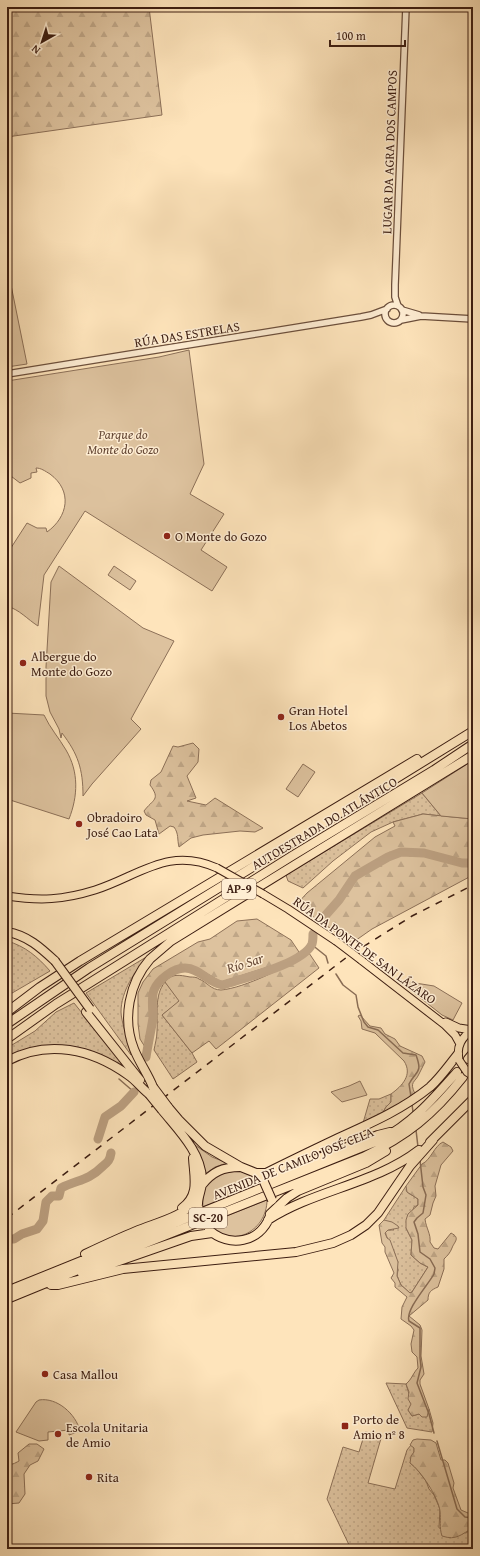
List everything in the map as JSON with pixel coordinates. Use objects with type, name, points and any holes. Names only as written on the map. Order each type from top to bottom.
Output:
[{"type":"highway","name":"AUTOESTRADA DO ATLÁNTICO","points":[[7,1024],[89,968],[473,731]]},
{"type":"highway","name":"AUTOESTRADA DO ATLÁNTICO","points":[[7,1039],[56,1004],[292,856],[434,770],[473,744]]},
{"type":"highway","points":[[7,1012],[40,987],[80,961],[436,748],[447,746]]},
{"type":"highway","points":[[151,1091],[134,1051],[129,1032],[128,1015],[130,998],[143,969],[150,960],[177,937],[473,756]]},
{"type":"highway","points":[[7,932],[25,937],[41,948],[140,1080],[165,1109],[190,1144],[200,1166],[202,1185],[198,1198],[200,1217],[204,1225],[212,1233],[222,1239],[230,1241],[245,1240],[259,1232],[269,1217],[293,1194],[366,1163],[387,1150],[391,1143]]},
{"type":"highway","points":[[7,936],[23,941],[53,963]]},
{"type":"highway","points":[[7,1004],[16,1000],[34,987],[40,987]]},
{"type":"highway","points":[[7,1060],[30,1052],[44,1050],[61,1049],[91,1054],[114,1066],[151,1091]]},
{"type":"highway","points":[[260,1178],[266,1172],[313,1149],[371,1124],[402,1106],[430,1086],[459,1057]]},
{"type":"highway","name":"AVENIDA DE CAMILO JOSÉ CELA","points":[[7,1291],[380,1140],[397,1131],[426,1107],[460,1074],[446,1098],[426,1118],[391,1143],[363,1156],[7,1299]]},
{"type":"highway","points":[[51,1285],[58,1285],[123,1269],[296,1252],[334,1243],[351,1235],[366,1225],[378,1213],[410,1166],[473,1099]]},
{"type":"highway","points":[[463,1110],[473,1102]]},
{"type":"highway","points":[[165,1109],[197,1140],[260,1178],[272,1200],[269,1217]]},
{"type":"highway","points":[[260,1178],[274,1176],[385,1132],[397,1131]]},
{"type":"highway","points":[[269,1217],[339,1190],[399,1163],[412,1156],[433,1140]]},
{"type":"highway","points":[[70,1265],[78,1258],[137,1231],[174,1212],[186,1204],[190,1200],[195,1184],[195,1169],[192,1159],[194,1154]]},
{"type":"highway","points":[[202,1185],[214,1172],[224,1168],[241,1167]]},
{"type":"highway","points":[[137,1231],[182,1213],[192,1206],[198,1198]]},
{"type":"highway","points":[[24,1292],[30,1293],[191,1236],[212,1233]]},
{"type":"main road","name":"RÚA DA PONTE DE SAN LÁZARO","points":[[7,896],[39,900],[70,896],[114,883],[150,866],[168,861],[202,863],[217,868],[263,894],[336,941],[435,1017],[451,1031],[460,1044]]},
{"type":"main road","name":"RÚA DA PONTE DE SAN LÁZARO","points":[[435,1017],[459,1028],[473,1030]]},
{"type":"main road","points":[[473,1030],[463,1037],[460,1044],[459,1057],[467,1072],[473,1076]]},
{"type":"street","name":"LUGAR DA AGRA DOS CAMPOS","points":[[400,308],[395,297],[406,7]]},
{"type":"street","name":"LUGAR DA AGRA DOS CAMPOS","points":[[388,308],[395,297]]},
{"type":"street","points":[[421,316],[394,305],[388,308],[385,313],[386,318],[394,323],[421,316],[473,319]]},
{"type":"street","name":"RÚA DAS ESTRELAS","points":[[7,374],[371,315],[388,308]]},
{"type":"street","points":[[400,308],[403,314],[401,320]]},
{"type":"street","name":"RÚA DAS ESTRELAS","points":[[371,315],[386,318]]},
{"type":"green space","points":[[7,7],[149,7],[162,115],[7,137]]},
{"type":"green space","points":[[11,285],[27,364],[7,367],[7,286]]},
{"type":"green space","name":"Parque do Monte do Gozo","points":[[189,350],[204,464],[190,494],[224,514],[201,550],[227,567],[212,591],[85,511],[44,575],[38,626],[20,612],[7,606],[7,554],[27,523],[37,528],[46,528],[47,532],[54,526],[60,519],[63,512],[65,496],[57,481],[50,474],[41,469],[36,468],[37,472],[31,473],[31,478],[20,483],[7,473],[7,381],[159,357]]},
{"type":"green space","points":[[59,566],[143,628],[174,641],[131,719],[141,729],[83,796],[81,770],[76,755],[62,733],[61,738],[59,729],[50,712],[46,696],[46,667],[51,582]]},
{"type":"green space","points":[[114,566],[136,581],[130,590],[108,575]]},
{"type":"green space","points":[[7,713],[44,715],[66,750],[73,767],[76,784],[74,802],[69,819],[7,799]]},
{"type":"green space","points":[[193,743],[199,749],[198,762],[187,776],[196,798],[187,801],[206,805],[215,798],[263,828],[255,832],[240,831],[203,835],[191,838],[179,847],[176,830],[174,827],[170,826],[159,834],[155,820],[146,815],[144,811],[155,797],[150,785],[151,780],[161,772],[173,746],[178,747]]},
{"type":"green space","points":[[472,761],[473,819],[441,816],[422,793]]},
{"type":"green space","points":[[303,764],[315,772],[298,797],[286,789]]},
{"type":"green space","points":[[422,793],[441,816],[423,814],[393,822],[371,832],[333,861],[303,888],[288,881],[286,875]]},
{"type":"green space","points":[[423,814],[473,819],[473,875],[372,929],[352,943],[296,905],[307,893],[375,837],[395,826],[393,822]]},
{"type":"green space","points":[[257,919],[291,940],[299,952],[290,960],[221,982],[192,966],[182,965],[160,977],[151,988],[150,1020],[145,1047],[140,1039],[138,1024],[138,993],[143,982],[153,969],[198,942],[210,939],[237,921]]},
{"type":"green space","points":[[7,941],[20,946],[31,953],[50,971],[7,996]]},
{"type":"green space","points":[[309,953],[319,968],[216,1049],[209,1041],[192,1053],[162,1015],[179,1001],[165,982],[170,977],[179,975],[196,977],[212,987],[221,990],[242,985],[266,976]]},
{"type":"green space","points":[[148,956],[138,968],[123,996],[121,1016],[131,1055],[86,993]]},
{"type":"green space","points":[[165,982],[180,1001],[162,1015],[192,1053],[197,1062],[173,1079],[154,1050],[157,1034],[157,1005],[159,993]]},
{"type":"green space","points":[[409,982],[434,986],[462,1003],[453,1020],[442,1015],[408,988],[406,986]]},
{"type":"green space","points":[[74,1003],[123,1064],[85,1049],[63,1046],[29,1049],[7,1057],[7,1048],[35,1031],[56,1012]]},
{"type":"green space","points":[[360,1015],[370,1026],[381,1028],[385,1034],[395,1039],[400,1046],[422,1056],[425,1062],[413,1082],[413,1090],[415,1094],[382,1114],[391,1102],[391,1094],[405,1080],[407,1075],[406,1066],[404,1061],[375,1033],[362,1029],[361,1021],[358,1016]]},
{"type":"green space","points":[[360,1081],[367,1095],[342,1102],[331,1092],[349,1086]]},
{"type":"green space","points":[[391,1094],[391,1102],[382,1114],[363,1123],[370,1099],[379,1099]]},
{"type":"green space","points":[[443,1142],[451,1147],[453,1151],[441,1165],[435,1186],[436,1196],[430,1215],[425,1219],[430,1236],[430,1242],[434,1248],[438,1249],[451,1233],[456,1237],[456,1240],[450,1253],[444,1259],[444,1269],[438,1287],[430,1292],[428,1300],[409,1316],[420,1325],[422,1330],[421,1356],[424,1374],[420,1380],[420,1384],[429,1409],[427,1417],[422,1417],[419,1414],[412,1416],[408,1410],[411,1404],[408,1399],[409,1392],[406,1384],[418,1368],[417,1357],[412,1352],[411,1344],[414,1330],[401,1319],[402,1307],[407,1297],[395,1287],[395,1283],[391,1278],[394,1273],[385,1252],[385,1247],[382,1243],[379,1225],[384,1220],[392,1222],[399,1228],[388,1230],[385,1233],[387,1238],[390,1240],[398,1262],[397,1276],[401,1285],[410,1293],[428,1267],[420,1263],[411,1255],[412,1240],[406,1228],[406,1220],[408,1214],[418,1205],[418,1199],[407,1192],[406,1186],[422,1164]]},
{"type":"green space","points":[[195,1145],[212,1157],[227,1163],[215,1167],[205,1174],[203,1163]]},
{"type":"green space","points":[[240,1171],[254,1177],[260,1185],[203,1207],[204,1190],[211,1179],[223,1173]]},
{"type":"green space","points":[[406,1186],[407,1192],[418,1199],[418,1205],[414,1207],[406,1228],[412,1240],[411,1255],[420,1263],[428,1267],[410,1293],[401,1285],[397,1276],[398,1270],[395,1254],[385,1233],[388,1230],[394,1230],[384,1220]]},
{"type":"green space","points":[[267,1200],[261,1221],[254,1229],[246,1234],[226,1236],[217,1231],[209,1223]]},
{"type":"green space","points":[[386,1383],[406,1384],[412,1404],[408,1410],[412,1416],[419,1414],[426,1417],[429,1409],[433,1423],[432,1432],[407,1428]]},
{"type":"green space","points":[[39,1400],[52,1401],[65,1408],[78,1425],[80,1431],[69,1435],[69,1430],[48,1432],[48,1440],[39,1441],[16,1432],[36,1402]]},
{"type":"green space","points":[[365,1432],[382,1435],[368,1483],[395,1489],[407,1450],[411,1445],[414,1448],[414,1452],[410,1463],[426,1481],[440,1509],[439,1528],[466,1533],[473,1528],[473,1549],[351,1549],[327,1499],[343,1447],[359,1452]]},
{"type":"green space","points":[[413,1440],[431,1440],[436,1443],[441,1460],[445,1460],[448,1463],[454,1483],[453,1488],[461,1510],[468,1513],[473,1510],[473,1528],[459,1536],[451,1538],[442,1536],[439,1505],[424,1478],[410,1463],[414,1448],[410,1445]]},
{"type":"green space","points":[[29,1444],[37,1444],[44,1449],[38,1461],[30,1465],[24,1474],[25,1494],[19,1503],[7,1504],[7,1463],[12,1464],[19,1461],[18,1453]]},
{"type":"waterway","name":"Río Sar","points":[[324,917],[339,900],[355,876],[388,857],[401,852],[424,853],[462,863],[473,863]]},
{"type":"waterway","name":"Río Sar","points":[[146,1057],[153,1018],[153,993],[156,986],[166,975],[176,970],[185,968],[200,973],[213,982],[223,985],[272,969],[297,958],[312,944],[313,934]]},
{"type":"waterway","points":[[311,944],[326,956],[328,963]]},
{"type":"waterway","points":[[336,974],[343,985],[356,995],[358,1007],[364,1022],[368,1027],[378,1030],[403,1053],[416,1055],[419,1069],[409,1084],[411,1097]]},
{"type":"waterway","points":[[119,1079],[134,1092]]},
{"type":"waterway","name":"Río Sar","points":[[98,1139],[105,1117],[121,1106],[134,1092]]},
{"type":"waterway","points":[[412,1104],[413,1112]]},
{"type":"waterway","points":[[416,1130],[418,1147]]},
{"type":"waterway","name":"Río Sar","points":[[7,1239],[14,1239],[22,1234],[37,1229],[43,1221],[46,1202],[52,1196],[59,1196],[61,1188],[92,1175],[108,1161],[111,1153]]},
{"type":"waterway","points":[[420,1160],[423,1187],[426,1195],[423,1213],[414,1222],[418,1234],[420,1252],[430,1259],[435,1268],[434,1274],[410,1311],[409,1321],[420,1328],[421,1367],[417,1383],[429,1414],[434,1433]]},
{"type":"waterway","points":[[437,1441],[457,1509],[465,1517],[473,1518]]},
{"type":"tunnel","points":[[463,1077],[473,1066]]},
{"type":"railway","points":[[7,1218],[347,957],[412,916],[473,885]]},
{"type":"place","name":"O Monte do Gozo","points":[[167,536]]},
{"type":"place","name":"Albergue do Monte do Gozo","points":[[23,663]]},
{"type":"place","name":"Gran Hotel Los Abetos","points":[[281,717]]},
{"type":"place","name":"Obradoiro José Cao Lata","points":[[79,824]]},
{"type":"place","name":"Casa Mallou","points":[[45,1374]]},
{"type":"place","name":"Porto de Amio nº 8","points":[[345,1426]]},
{"type":"place","name":"Escola Unitaria de Amio","points":[[58,1434]]},
{"type":"place","name":"Rita","points":[[89,1477]]}]
